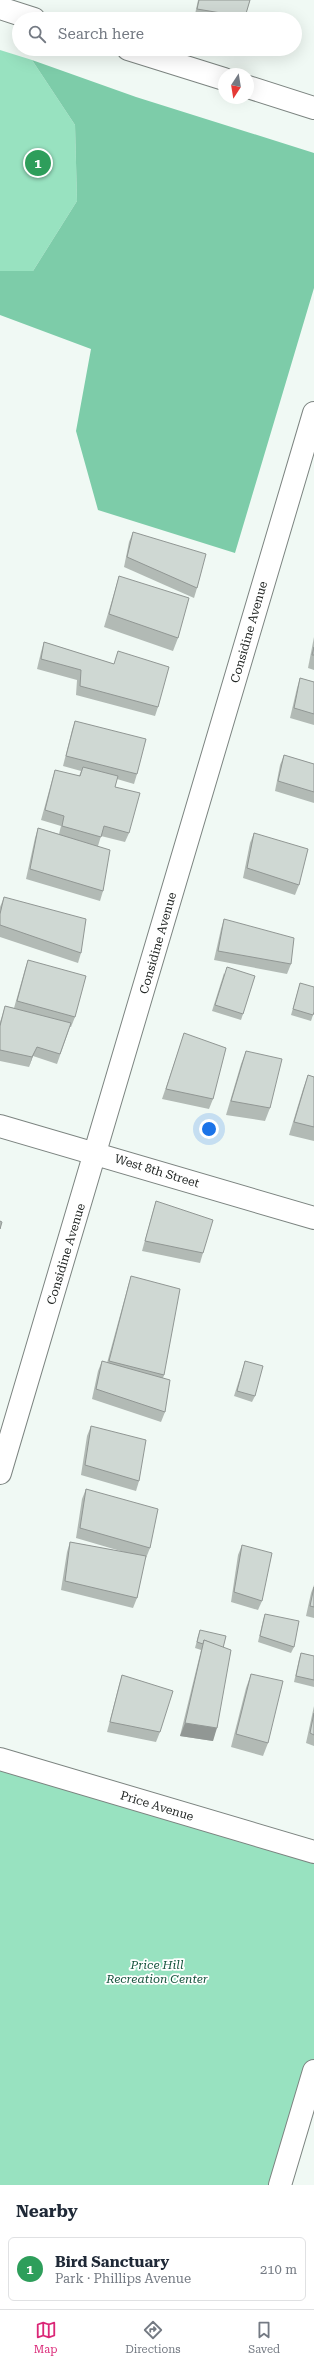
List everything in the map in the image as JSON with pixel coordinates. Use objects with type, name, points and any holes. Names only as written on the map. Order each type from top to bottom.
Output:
[{"type":"street","points":[[0,8],[12,12]]},
{"type":"street","points":[[150,56],[218,77]]},
{"type":"street","points":[[254,89],[314,108]]},
{"type":"street","name":"Considine Avenue","points":[[0,1473],[314,413]]},
{"type":"street","name":"West 8th Street","points":[[0,1126],[314,1218]]},
{"type":"street","name":"Price Avenue","points":[[0,1759],[314,1852]]},
{"type":"street","points":[[280,2185],[314,2071]]},
{"type":"green space","points":[[0,50],[12,54],[12,56],[19,56],[32,60],[75,125],[77,201],[33,271],[0,271]]},
{"type":"green space","points":[[32,60],[136,97],[314,153],[314,288],[235,553],[98,510],[76,431],[91,349],[0,315],[0,271],[33,271],[77,201],[75,125]]},
{"type":"green space","name":"Price Hill Recreation Center","points":[[0,1759],[314,1852],[314,2071],[280,2185],[0,2185]]},
{"type":"building","points":[[199,0],[250,0],[246,12],[215,12],[197,9]]},
{"type":"building","points":[[133,532],[206,554],[197,588],[127,557]]},
{"type":"building","points":[[119,576],[189,598],[178,638],[109,614]]},
{"type":"building","points":[[44,642],[114,664],[118,651],[169,667],[158,707],[80,686],[81,670],[41,659]]},
{"type":"building","points":[[300,678],[314,682],[314,714],[294,708]]},
{"type":"building","points":[[75,721],[146,739],[137,774],[66,756]]},
{"type":"building","points":[[284,755],[314,764],[314,792],[278,781]]},
{"type":"building","points":[[83,767],[118,776],[115,787],[140,793],[129,833],[104,826],[101,837],[62,826],[64,816],[45,810],[55,770],[80,776]]},
{"type":"building","points":[[38,828],[110,850],[103,891],[30,869]]},
{"type":"building","points":[[254,833],[308,849],[299,885],[247,868]]},
{"type":"building","points":[[4,897],[86,919],[81,953],[0,925],[0,914]]},
{"type":"building","points":[[224,919],[294,938],[291,964],[218,951]]},
{"type":"building","points":[[28,960],[86,976],[75,1017],[17,1001]]},
{"type":"building","points":[[227,967],[255,976],[243,1014],[215,1005]]},
{"type":"building","points":[[300,983],[314,987],[313,1015],[293,1009]]},
{"type":"building","points":[[5,1006],[71,1023],[60,1054],[37,1047],[32,1057],[0,1050],[0,1026]]},
{"type":"building","points":[[184,1033],[226,1048],[213,1099],[166,1089]]},
{"type":"building","points":[[246,1051],[282,1059],[270,1108],[231,1101]]},
{"type":"building","points":[[308,1075],[314,1077],[314,1127],[294,1122]]},
{"type":"building","points":[[156,1201],[213,1220],[203,1253],[145,1241]]},
{"type":"building","points":[[131,1276],[180,1289],[164,1375],[109,1361]]},
{"type":"building","points":[[102,1361],[170,1380],[165,1412],[96,1389]]},
{"type":"building","points":[[245,1361],[263,1366],[255,1396],[237,1391]]},
{"type":"building","points":[[91,1426],[146,1440],[139,1481],[85,1465]]},
{"type":"building","points":[[86,1489],[158,1509],[150,1548],[80,1528]]},
{"type":"building","points":[[70,1542],[146,1556],[137,1598],[65,1581]]},
{"type":"building","points":[[242,1545],[272,1553],[262,1601],[234,1592]]},
{"type":"building","points":[[314,1587],[314,1607],[310,1606]]},
{"type":"building","points":[[265,1614],[299,1621],[294,1647],[260,1636]]},
{"type":"building","points":[[200,1630],[226,1636],[223,1648],[204,1640],[203,1644],[197,1642]]},
{"type":"building","points":[[204,1640],[231,1650],[217,1728],[185,1723]]},
{"type":"building","points":[[301,1653],[314,1656],[314,1680],[296,1676]]},
{"type":"building","points":[[251,1674],[283,1681],[268,1743],[236,1734]]},
{"type":"building","points":[[122,1675],[173,1691],[160,1732],[110,1722]]},
{"type":"building","points":[[314,1713],[314,1735],[310,1733]]},
{"type":"place","name":"Bird Sanctuary","points":[[38,163]]}]
